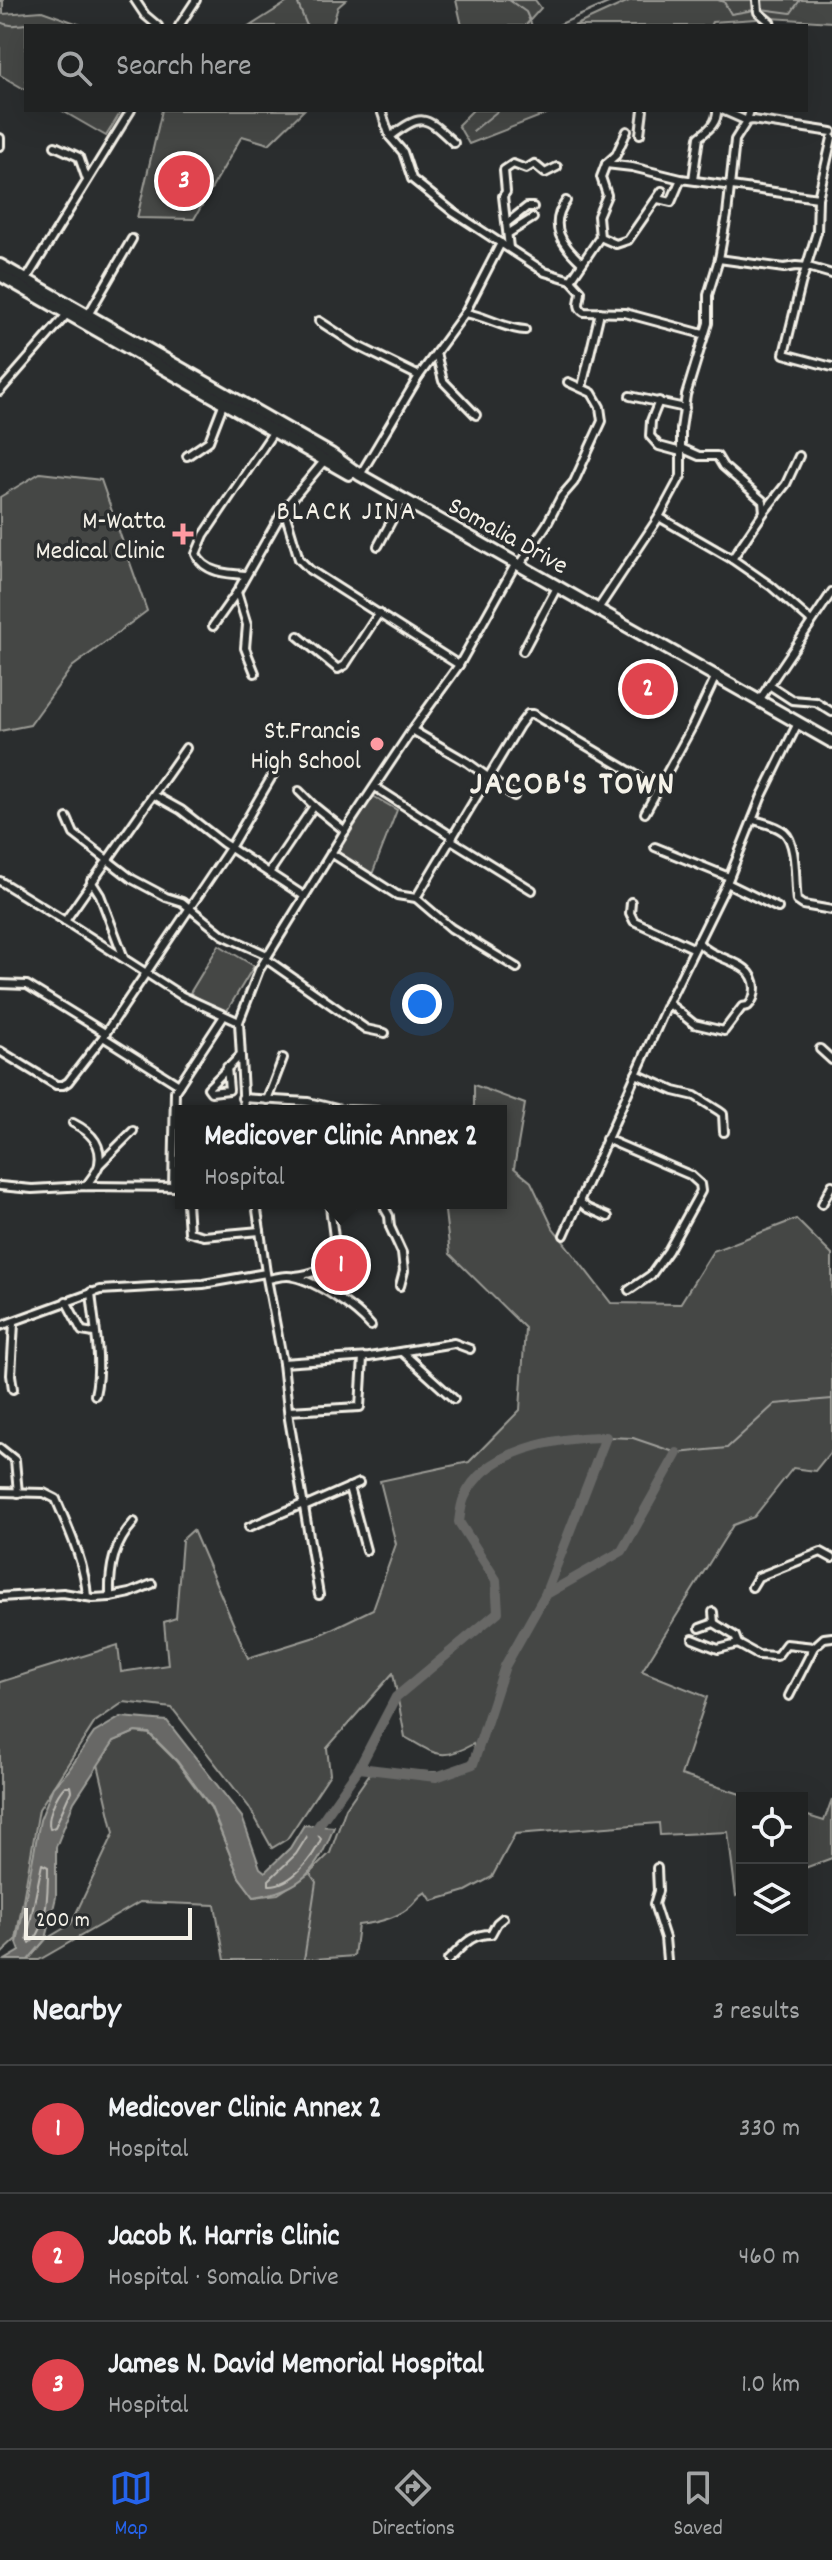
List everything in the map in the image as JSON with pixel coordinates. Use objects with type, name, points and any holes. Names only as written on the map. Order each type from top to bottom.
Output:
[{"type":"main road","name":"Somalia Drive","points":[[0,265],[68,313],[401,503],[598,609],[832,745]]},
{"type":"main road","name":"Somalia Drive","points":[[0,275],[88,315],[331,454],[360,475],[517,565],[555,591],[832,745]]},
{"type":"street","points":[[135,0],[156,24]]},
{"type":"street","points":[[180,24],[196,0]]},
{"type":"street","points":[[757,1],[758,12],[770,24]]},
{"type":"street","points":[[24,284],[130,112]]},
{"type":"street","points":[[382,112],[390,137],[403,152],[412,179],[453,212],[545,272],[571,280],[581,291],[579,309],[584,312],[625,313],[703,334]]},
{"type":"street","points":[[640,134],[643,112]]},
{"type":"street","points":[[693,180],[699,137],[712,127],[718,112]]},
{"type":"street","points":[[724,112],[747,121],[770,121],[832,135],[818,198],[817,232],[784,354],[832,367]]},
{"type":"street","points":[[598,609],[659,517],[681,476],[685,408],[708,323],[710,286],[719,259],[735,140],[749,112]]},
{"type":"street","points":[[390,137],[413,120],[420,119],[431,123],[454,143]]},
{"type":"street","points":[[571,280],[600,237],[598,216],[607,195],[601,177],[627,131]]},
{"type":"street","points":[[0,138],[0,146]]},
{"type":"street","points":[[55,146],[79,157],[88,181]]},
{"type":"street","points":[[509,248],[503,196],[506,192],[504,170],[513,164],[526,169],[534,164],[545,173],[557,167]]},
{"type":"street","points":[[606,164],[681,179],[818,198]]},
{"type":"street","points":[[600,237],[616,244],[628,240],[660,195],[671,202],[681,179]]},
{"type":"street","points":[[566,201],[556,222],[556,230],[560,240],[582,263]]},
{"type":"street","points":[[507,223],[527,207],[533,207]]},
{"type":"street","points":[[509,233],[533,218]]},
{"type":"street","points":[[88,315],[132,239]]},
{"type":"street","points":[[360,475],[419,376],[465,313],[501,243]]},
{"type":"street","points":[[719,259],[784,268],[808,267],[832,274]]},
{"type":"street","points":[[582,387],[600,312]]},
{"type":"street","points":[[0,391],[68,313]]},
{"type":"street","points":[[465,313],[525,330]]},
{"type":"street","points":[[319,321],[356,345],[419,376]]},
{"type":"street","points":[[436,353],[443,381],[476,415]]},
{"type":"street","points":[[243,1105],[239,1022],[259,970],[345,831],[459,665],[517,565],[574,482],[602,421],[592,393],[568,382]]},
{"type":"street","points":[[630,396],[685,408]]},
{"type":"street","points":[[659,401],[651,421],[650,436],[659,446],[699,456],[717,456],[723,466],[760,496],[764,512]]},
{"type":"street","points":[[187,456],[209,441],[224,402]]},
{"type":"street","points":[[246,575],[212,570],[201,564],[196,554],[204,535],[274,431]]},
{"type":"street","points":[[732,559],[786,484],[799,456]]},
{"type":"street","points":[[213,626],[237,592],[284,509],[325,460]]},
{"type":"street","points":[[378,546],[401,503]]},
{"type":"street","points":[[284,509],[299,559],[310,570],[459,665]]},
{"type":"street","points":[[659,517],[732,559],[771,586],[811,621]]},
{"type":"street","points":[[523,651],[555,591]]},
{"type":"street","points":[[237,592],[247,625],[245,648],[255,673]]},
{"type":"street","points":[[757,702],[832,592]]},
{"type":"street","points":[[298,636],[338,669],[345,665],[379,613]]},
{"type":"street","points":[[645,813],[714,680]]},
{"type":"street","points":[[769,685],[792,700],[816,702],[832,712]]},
{"type":"street","points":[[416,898],[525,717],[533,714],[658,788]]},
{"type":"street","points":[[564,1235],[796,727]]},
{"type":"street","points":[[412,730],[467,762],[514,796]]},
{"type":"street","points":[[65,921],[186,748]]},
{"type":"street","points":[[0,1051],[56,1085],[63,1085],[104,1035],[230,848],[274,773]]},
{"type":"street","points":[[375,787],[532,890]]},
{"type":"street","points":[[299,791],[345,831]]},
{"type":"street","points":[[154,795],[304,896]]},
{"type":"street","points":[[269,873],[314,806]]},
{"type":"street","points":[[67,818],[74,834],[132,879],[189,907],[223,935],[266,957],[366,1029],[385,1033]]},
{"type":"street","points":[[754,820],[778,828],[788,837],[795,864],[797,901],[832,910]]},
{"type":"street","points":[[655,847],[728,880],[778,908]]},
{"type":"street","points":[[331,853],[397,895],[416,898],[451,928],[517,968]]},
{"type":"street","points":[[0,881],[182,996],[239,1022]]},
{"type":"street","points":[[91,881],[100,895],[124,958]]},
{"type":"street","points":[[631,902],[630,913],[634,921],[693,948]]},
{"type":"street","points":[[108,948],[115,935]]},
{"type":"street","points":[[668,1003],[694,1024],[724,1031],[742,1007],[748,1006],[754,999],[753,977],[737,964],[708,953],[697,940]]},
{"type":"street","points":[[0,984],[27,985],[179,1085]]},
{"type":"street","points":[[0,1186],[32,1189],[173,1187],[173,1099],[224,1016]]},
{"type":"street","points":[[820,1049],[832,1060]]},
{"type":"street","points":[[227,1067],[240,1056]]},
{"type":"street","points":[[267,1100],[283,1058]]},
{"type":"street","points":[[636,1074],[674,1091],[695,1096],[719,1111],[723,1114],[724,1132]]},
{"type":"street","points":[[242,1098],[320,1105]]},
{"type":"street","points":[[73,1123],[84,1128],[96,1142],[99,1165]]},
{"type":"street","points":[[86,1186],[99,1165],[133,1131]]},
{"type":"street","points":[[606,1139],[690,1175],[700,1184],[701,1191],[668,1251],[651,1275],[629,1290]]},
{"type":"street","points":[[822,1204],[832,1185]]},
{"type":"street","points":[[580,1202],[608,1217]]},
{"type":"street","points":[[187,1209],[189,1232],[204,1236],[260,1231]]},
{"type":"street","points":[[257,1209],[319,1595]]},
{"type":"street","points":[[0,1326],[91,1292],[267,1276],[294,1277],[320,1270],[329,1264],[336,1253],[332,1209]]},
{"type":"street","points":[[385,1209],[404,1263],[400,1286]]},
{"type":"street","points":[[294,1277],[333,1296],[362,1315],[371,1326]]},
{"type":"street","points":[[91,1292],[98,1346],[95,1395]]},
{"type":"street","points":[[66,1301],[82,1331],[94,1333]]},
{"type":"street","points":[[13,1389],[14,1323]]},
{"type":"street","points":[[283,1363],[363,1358],[454,1343],[470,1349]]},
{"type":"street","points":[[402,1352],[454,1399]]},
{"type":"street","points":[[289,1411],[360,1407],[363,1358]]},
{"type":"street","points":[[0,1448],[15,1460],[18,1493]]},
{"type":"street","points":[[249,1527],[359,1483]]},
{"type":"street","points":[[349,1487],[366,1550]]},
{"type":"street","points":[[0,1492],[44,1493],[56,1499],[80,1562],[87,1597]]},
{"type":"street","points":[[110,1597],[113,1557],[123,1535],[134,1522]]},
{"type":"street","points":[[752,1587],[758,1577],[821,1552],[832,1558]]},
{"type":"street","points":[[0,1597],[63,1593],[110,1597],[152,1584]]},
{"type":"street","points":[[713,1612],[714,1623]]},
{"type":"street","points":[[700,1628],[714,1623]]},
{"type":"street","points":[[714,1623],[735,1636],[738,1644],[758,1655],[777,1656],[786,1644],[814,1647]]},
{"type":"street","points":[[789,1696],[814,1647],[824,1638],[832,1637]]},
{"type":"street","points":[[693,1639],[718,1649],[738,1644]]},
{"type":"street","points":[[657,1868],[658,1891],[654,1904],[665,1938],[667,1960]]},
{"type":"street","points":[[448,1960],[471,1938],[491,1934],[503,1918]]},
{"type":"shaded area","points":[[0,0],[3,0],[3,14],[42,11],[78,24],[24,24],[24,89],[0,75]]},
{"type":"shaded area","points":[[291,0],[346,0],[338,7],[333,24],[253,24]]},
{"type":"shaded area","points":[[456,0],[535,0],[541,8],[527,24],[462,24]]},
{"type":"shaded area","points":[[631,0],[832,0],[832,22],[771,18],[711,24],[578,24]]},
{"type":"shaded area","points":[[64,112],[121,112],[106,136]]},
{"type":"shaded area","points":[[162,112],[302,112],[269,144],[242,136],[194,219],[137,218]]},
{"type":"shaded area","points":[[471,112],[551,112],[469,144],[458,125]]},
{"type":"shaded area","points":[[40,473],[101,480],[147,611],[72,667],[30,725],[0,731],[0,497]]},
{"type":"shaded area","points":[[373,796],[397,810],[371,877],[337,854]]},
{"type":"shaded area","points":[[219,945],[254,966],[225,1014],[190,993]]},
{"type":"shaded area","points":[[474,1085],[525,1104],[514,1168],[531,1182],[553,1228],[611,1303],[680,1304],[713,1251],[796,1219],[832,1255],[832,1450],[815,1471],[793,1468],[754,1517],[733,1525],[642,1671],[707,1697],[681,1775],[736,1793],[736,1896],[728,1832],[660,1835],[659,1823],[515,1834],[492,1877],[466,1891],[432,1901],[426,1892],[407,1910],[394,1917],[358,1925],[354,1956],[225,1960],[215,1905],[140,1902],[39,1960],[28,1960],[46,1939],[71,1924],[114,1833],[98,1764],[114,1741],[135,1732],[149,1734],[176,1761],[211,1808],[239,1877],[254,1897],[278,1894],[310,1873],[330,1853],[346,1808],[373,1769],[450,1773],[478,1760],[473,1744],[453,1753],[438,1754],[405,1737],[393,1673],[327,1748],[330,1774],[287,1839],[272,1848],[249,1807],[172,1708],[124,1702],[95,1722],[39,1809],[16,1940],[0,1955],[0,1682],[118,1645],[121,1672],[168,1665],[164,1622],[176,1618],[182,1540],[193,1530],[248,1658],[315,1637],[373,1609],[396,1544],[380,1481],[469,1462],[520,1410],[525,1328],[450,1254],[445,1209],[507,1209],[507,1105],[474,1105]]},
{"type":"shaded area","points":[[832,1799],[832,1858],[808,1867],[808,1816],[824,1821]]},
{"type":"water","points":[[121,1717],[167,1721],[242,1817],[260,1868],[265,1872],[290,1848],[304,1825],[334,1827],[328,1842],[306,1876],[285,1889],[254,1897],[239,1877],[211,1807],[177,1761],[149,1733],[135,1732],[114,1741],[74,1802],[56,1847],[56,1897],[46,1939],[28,1960],[5,1960],[20,1951],[17,1943],[40,1820],[53,1787],[94,1733]]},
{"type":"waterway","points":[[305,0],[298,4],[306,24]]},
{"type":"waterway","points":[[509,0],[526,12],[531,24]]},
{"type":"waterway","points":[[561,24],[615,0]]},
{"type":"waterway","points":[[718,0],[724,2],[731,14],[754,10]]},
{"type":"waterway","points":[[761,9],[791,13],[800,0]]},
{"type":"waterway","points":[[0,22],[24,24]]},
{"type":"waterway","points":[[26,24],[46,24]]},
{"type":"waterway","points":[[473,131],[497,112]]},
{"type":"waterway","points":[[606,1437],[633,1438],[677,1453],[727,1448],[775,1404],[832,1399]]},
{"type":"waterway","points":[[312,1835],[359,1768],[396,1697],[498,1612],[496,1580],[459,1522],[463,1501],[474,1481],[488,1468],[525,1449],[546,1443],[606,1437],[545,1595],[505,1666],[473,1764],[436,1777],[359,1768]]},
{"type":"waterway","points":[[545,1595],[622,1551],[677,1453]]},
{"type":"waterway","points":[[304,1960],[316,1882],[309,1872]]},
{"type":"place","name":"James N. David Memorial Hospital","points":[[184,181]]},
{"type":"place","name":"M-Watta Medical Clinic","points":[[183,534]]},
{"type":"place","name":"Jacob K. Harris Clinic","points":[[648,689]]},
{"type":"place","name":"St.Francis High School","points":[[377,744]]},
{"type":"place","name":"Medicover Clinic Annex 2","points":[[341,1265]]},
{"type":"district","name":"BLACK JINA","points":[[347,509]]},
{"type":"district","name":"JACOB'S TOWN","points":[[573,781]]}]
